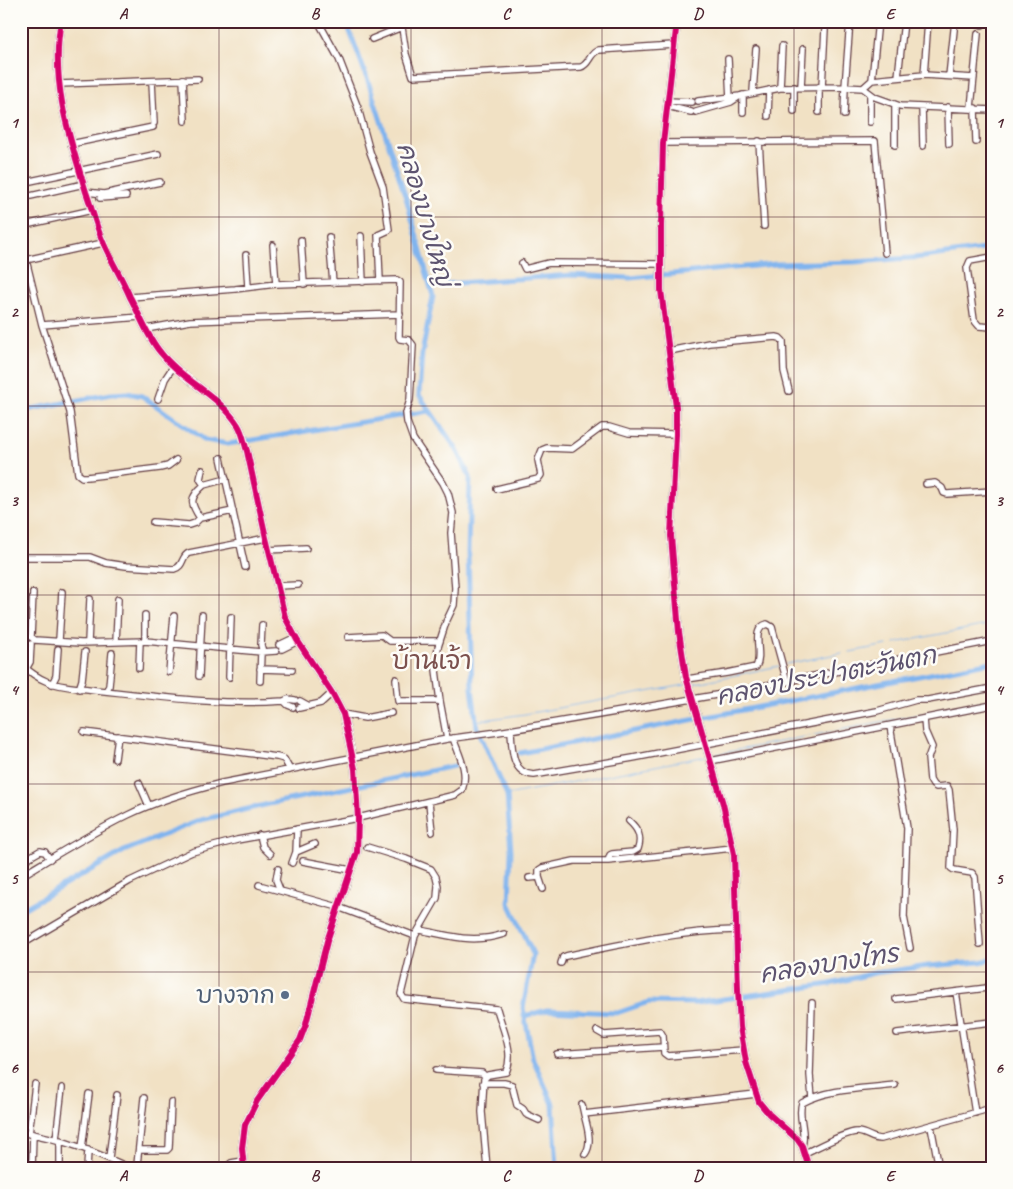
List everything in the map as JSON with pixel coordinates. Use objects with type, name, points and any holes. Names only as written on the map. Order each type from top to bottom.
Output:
[{"type":"street","points":[[61,21],[57,52],[64,116],[84,184],[90,193],[92,210],[103,242],[155,346],[173,367],[226,411],[238,425],[247,450],[268,550],[286,617],[297,639],[332,693],[343,714],[355,769],[358,818],[363,845]]},
{"type":"street","points":[[318,21],[340,59],[358,108],[370,152],[383,188],[389,227],[388,232],[378,236],[380,281]]},
{"type":"street","points":[[677,21],[663,143],[661,287],[676,407],[671,536],[679,632],[688,683],[733,848],[738,989],[743,1050],[756,1094],[764,1110],[790,1131],[804,1149]]},
{"type":"street","points":[[844,115],[850,21]]},
{"type":"street","points":[[872,80],[878,21]]},
{"type":"street","points":[[898,77],[904,21]]},
{"type":"street","points":[[924,75],[928,21]]},
{"type":"street","points":[[949,76],[955,21]]},
{"type":"street","points":[[372,39],[402,24],[406,54],[414,76],[581,67],[586,65],[592,53],[599,50],[674,45]]},
{"type":"street","points":[[819,112],[825,29]]},
{"type":"street","points":[[976,142],[973,108],[978,34]]},
{"type":"street","points":[[780,88],[782,46]]},
{"type":"street","points":[[754,92],[756,49]]},
{"type":"street","points":[[801,87],[803,49]]},
{"type":"street","points":[[728,59],[730,99]]},
{"type":"street","points":[[863,88],[872,80],[898,77],[924,75],[974,78]]},
{"type":"street","points":[[183,79],[185,121]]},
{"type":"street","points":[[59,84],[198,79]]},
{"type":"street","points":[[71,144],[154,125],[152,81]]},
{"type":"street","points":[[667,103],[693,112],[754,92],[794,87],[845,87],[863,88],[870,94],[895,105],[992,110]]},
{"type":"street","points":[[794,87],[794,111]]},
{"type":"street","points":[[768,116],[769,90]]},
{"type":"street","points":[[870,94],[870,122]]},
{"type":"street","points":[[741,95],[743,112]]},
{"type":"street","points":[[667,103],[730,99]]},
{"type":"street","points":[[895,105],[895,145]]},
{"type":"street","points":[[922,107],[923,146]]},
{"type":"street","points":[[948,107],[949,144]]},
{"type":"street","points":[[759,141],[764,226]]},
{"type":"street","points":[[663,143],[875,141],[886,253]]},
{"type":"street","points":[[21,183],[158,154]]},
{"type":"street","points":[[90,193],[104,194],[160,182]]},
{"type":"street","points":[[26,198],[84,184]]},
{"type":"street","points":[[90,193],[101,198],[126,196]]},
{"type":"street","points":[[21,226],[92,210]]},
{"type":"street","points":[[361,236],[363,282]]},
{"type":"street","points":[[329,237],[332,283]]},
{"type":"street","points":[[301,240],[304,284]]},
{"type":"street","points":[[103,242],[23,260],[70,412],[77,470],[80,476],[87,477],[160,468],[168,466],[176,460]]},
{"type":"street","points":[[273,245],[276,284]]},
{"type":"street","points":[[246,255],[248,287]]},
{"type":"street","points":[[992,257],[970,261],[967,268],[974,320],[979,326],[992,327]]},
{"type":"street","points":[[522,263],[525,269],[549,263],[661,267]]},
{"type":"street","points":[[21,945],[130,880],[192,852],[260,835],[358,818],[455,795],[462,790],[465,775],[462,760],[450,739],[440,701],[436,670],[440,641],[454,605],[451,533],[453,513],[448,493],[443,483],[413,440],[407,422],[406,413],[410,400],[413,345],[409,340],[400,339],[400,282],[397,280],[276,284],[130,297]]},
{"type":"street","points":[[146,329],[190,321],[400,314]]},
{"type":"street","points":[[42,325],[140,317]]},
{"type":"street","points":[[669,351],[728,341],[776,336],[783,342],[784,371],[789,390]]},
{"type":"street","points":[[158,399],[165,379],[173,367]]},
{"type":"street","points":[[497,489],[538,479],[541,475],[539,456],[542,450],[547,448],[572,449],[602,427],[609,427],[629,433],[676,434]]},
{"type":"street","points":[[222,458],[246,567]]},
{"type":"street","points":[[202,470],[200,479],[204,485]]},
{"type":"street","points":[[200,518],[192,500],[196,492],[204,485],[226,479]]},
{"type":"street","points":[[926,484],[935,483],[947,494],[992,490]]},
{"type":"street","points":[[153,522],[189,525],[195,524],[200,518],[233,512]]},
{"type":"street","points":[[21,557],[90,557],[106,563],[126,566],[174,569],[180,566],[186,554],[266,538]]},
{"type":"street","points":[[268,550],[306,548]]},
{"type":"street","points":[[277,586],[298,585]]},
{"type":"street","points":[[59,640],[62,592]]},
{"type":"street","points":[[33,593],[32,639],[88,642],[143,641],[262,652],[276,649],[297,639]]},
{"type":"street","points":[[88,642],[90,599]]},
{"type":"street","points":[[116,642],[118,599]]},
{"type":"street","points":[[199,676],[202,614]]},
{"type":"street","points":[[139,668],[145,615]]},
{"type":"street","points":[[170,672],[174,616]]},
{"type":"street","points":[[229,677],[231,617]]},
{"type":"street","points":[[688,683],[756,667],[759,660],[758,631],[761,626],[767,624],[772,627],[787,682]]},
{"type":"street","points":[[260,681],[262,625]]},
{"type":"street","points":[[348,637],[382,635],[390,641],[440,641]]},
{"type":"street","points":[[21,876],[120,819],[192,790],[353,757],[787,682],[992,641]]},
{"type":"street","points":[[32,644],[30,662],[24,667],[37,678],[52,684],[220,703],[284,701],[288,699],[297,700],[310,706]]},
{"type":"street","points":[[52,684],[56,676],[58,649]]},
{"type":"street","points":[[79,688],[82,683],[85,652]]},
{"type":"street","points":[[106,691],[109,686],[112,653]]},
{"type":"street","points":[[260,670],[292,670]]},
{"type":"street","points":[[396,679],[398,700],[440,701]]},
{"type":"street","points":[[511,730],[515,761],[520,770],[528,774],[705,744],[877,711],[916,700],[928,700],[992,688]]},
{"type":"street","points":[[284,701],[288,705],[303,709],[321,703],[332,693]]},
{"type":"street","points":[[709,758],[924,720],[992,705]]},
{"type":"street","points":[[343,714],[365,718],[391,713]]},
{"type":"street","points":[[924,720],[932,747],[928,758],[930,780],[936,787],[947,786],[949,790],[953,830],[951,868],[972,873],[975,877],[980,944]]},
{"type":"street","points":[[890,726],[906,828],[904,917],[910,948]]},
{"type":"street","points":[[84,732],[277,756],[284,759],[290,770]]},
{"type":"street","points":[[115,759],[118,736]]},
{"type":"street","points":[[139,783],[149,806]]},
{"type":"street","points":[[429,802],[432,832]]},
{"type":"street","points":[[608,861],[612,854],[633,852],[638,849],[640,845],[639,833],[636,827],[629,821]]},
{"type":"street","points":[[292,863],[296,852],[297,829]]},
{"type":"street","points":[[260,835],[263,847],[270,854]]},
{"type":"street","points":[[296,852],[315,844]]},
{"type":"street","points":[[226,1168],[231,1164],[244,1165],[243,1134],[250,1114],[300,1040],[306,1024],[327,941],[350,870],[357,852],[363,845]]},
{"type":"street","points":[[363,845],[422,864],[433,872],[438,886],[437,898],[415,936],[401,994],[404,999],[497,1009],[507,1040],[508,1070],[504,1073],[485,1076],[482,1073],[436,1070]]},
{"type":"street","points":[[542,889],[539,870],[548,866],[574,861],[608,861],[733,848]]},
{"type":"street","points":[[21,862],[40,851],[45,852],[50,859]]},
{"type":"street","points":[[303,861],[350,870]]},
{"type":"street","points":[[278,869],[276,880],[280,890]]},
{"type":"street","points":[[529,878],[539,877]]},
{"type":"street","points":[[259,885],[338,907],[415,936]]},
{"type":"street","points":[[420,930],[471,940],[492,938],[504,934]]},
{"type":"street","points":[[561,963],[563,957],[566,956],[644,940],[702,931],[736,930]]},
{"type":"street","points":[[896,999],[987,988],[992,981]]},
{"type":"street","points":[[956,992],[975,1113]]},
{"type":"street","points":[[812,1003],[810,1075],[812,1098]]},
{"type":"street","points":[[897,1033],[992,1022]]},
{"type":"street","points":[[597,1031],[604,1035],[658,1030],[662,1033],[663,1047],[666,1055],[674,1056],[743,1050]]},
{"type":"street","points":[[557,1054],[663,1047]]},
{"type":"street","points":[[485,1076],[482,1112],[487,1168]]},
{"type":"street","points":[[483,1083],[504,1083],[512,1086],[516,1105],[523,1109],[526,1114],[539,1120]]},
{"type":"street","points":[[32,1168],[31,1134],[35,1084]]},
{"type":"street","points":[[809,1168],[804,1149],[800,1106],[804,1101],[832,1093],[895,1085]]},
{"type":"street","points":[[60,1168],[58,1140],[62,1088]]},
{"type":"street","points":[[87,1168],[85,1149],[89,1094]]},
{"type":"street","points":[[584,1114],[756,1094]]},
{"type":"street","points":[[109,1158],[117,1095]]},
{"type":"street","points":[[144,1098],[136,1166],[144,1168]]},
{"type":"street","points":[[139,1150],[163,1151],[169,1148],[171,1102]]},
{"type":"street","points":[[582,1105],[589,1143],[589,1150],[585,1154]]},
{"type":"street","points":[[804,1149],[854,1132],[861,1132],[872,1138],[881,1139],[992,1108]]},
{"type":"street","points":[[931,1126],[940,1168]]},
{"type":"street","points":[[21,1132],[58,1140],[109,1158],[115,1164],[130,1168]]},
{"type":"waterway","name":"คลองบางใหญ่","points":[[346,21],[367,78],[407,201],[433,296],[422,353],[419,395],[457,450],[470,477],[468,552],[472,688],[477,727],[507,795],[511,851],[509,903],[533,954],[523,1008],[533,1059],[553,1104],[557,1168]]},
{"type":"waterway","points":[[430,285],[572,275],[630,278],[776,264],[855,262],[924,257],[992,248]]},
{"type":"waterway","points":[[21,411],[111,394],[127,393],[142,396],[205,440],[228,444],[429,411]]},
{"type":"waterway","points":[[895,643],[992,624]]},
{"type":"waterway","points":[[850,652],[887,645]]},
{"type":"waterway","points":[[786,664],[842,653]]},
{"type":"waterway","name":"คลองประปาตะวันตก","points":[[520,753],[992,662]]},
{"type":"waterway","points":[[691,684],[779,666]]},
{"type":"waterway","points":[[476,721],[685,685]]},
{"type":"waterway","points":[[713,755],[992,700]]},
{"type":"waterway","points":[[507,795],[706,756]]},
{"type":"waterway","name":"คลองประปาตะวันตก","points":[[21,910],[124,851],[201,820],[454,766]]},
{"type":"waterway","name":"คลองบางไทร","points":[[524,1016],[547,1010],[617,1013],[649,1002],[695,1003],[830,984],[874,973],[980,962],[992,959]]},
{"type":"cycle path","points":[[61,21],[58,65],[63,108],[73,150],[101,236],[109,256],[156,347],[180,372],[221,405],[240,428],[285,617],[297,640],[332,693],[343,714],[355,769],[358,818],[357,852],[327,941],[306,1024],[300,1040],[257,1101],[245,1125],[242,1148],[244,1168]]},
{"type":"cycle path","points":[[677,21],[663,143],[661,290],[676,407],[671,536],[679,632],[686,677],[723,804],[734,854],[740,1027],[746,1062],[759,1102],[769,1114],[797,1139],[802,1146],[809,1168]]},
{"type":"place","name":"บางจาก","points":[[285,995]]},
{"type":"district","name":"บ้านเจ้า","points":[[432,660]]}]
